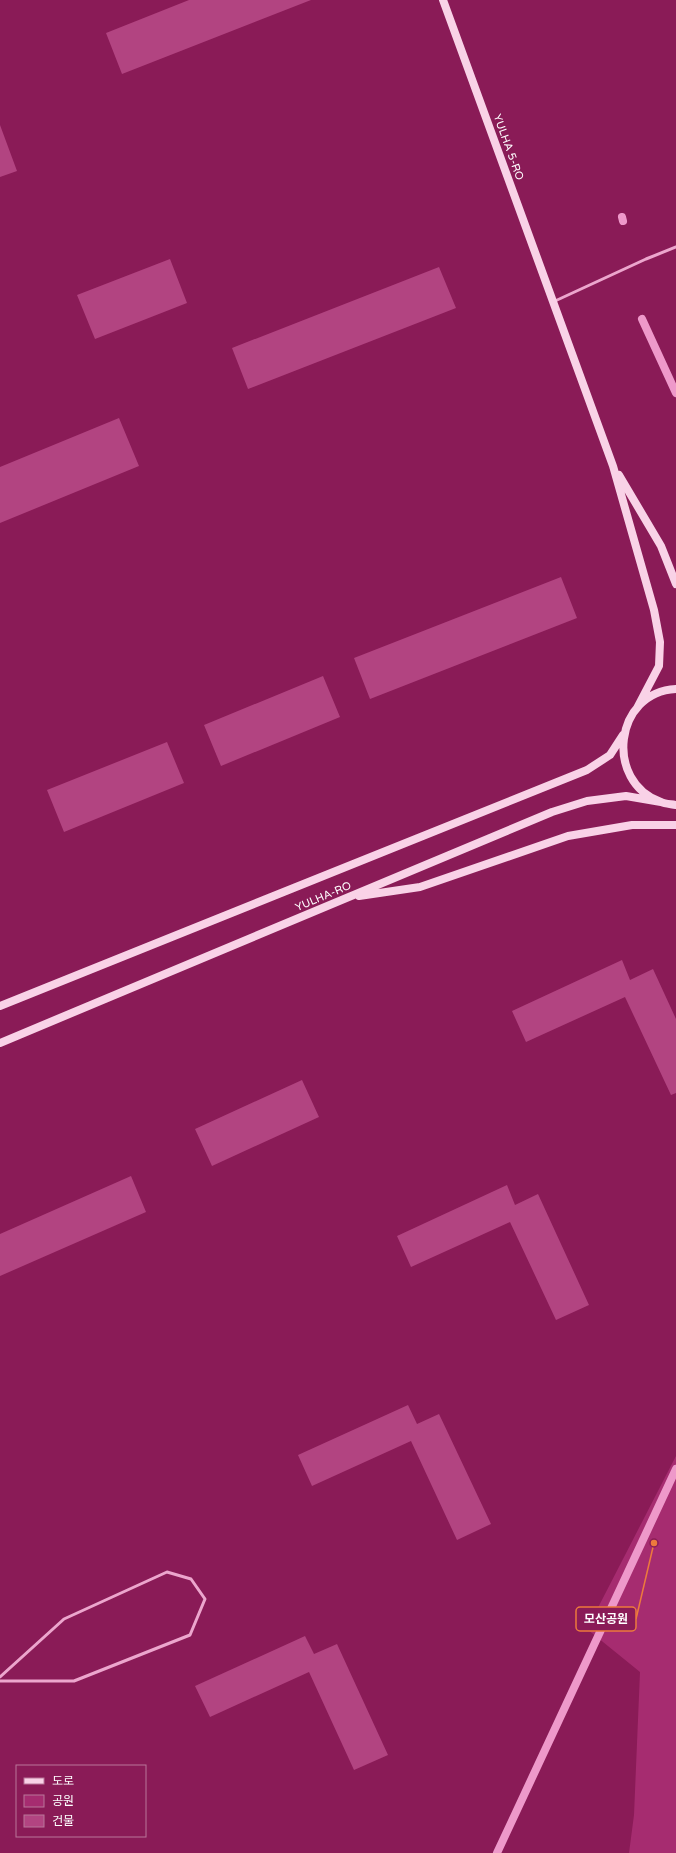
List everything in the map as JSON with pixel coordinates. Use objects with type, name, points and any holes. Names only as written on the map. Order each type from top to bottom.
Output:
[{"type":"main road","name":"YULHA 5-RO","points":[[443,0],[555,301],[614,466]]},
{"type":"main road","points":[[614,466],[661,546],[676,584]]},
{"type":"main road","points":[[614,466],[654,610],[660,642],[659,666],[628,721],[623,735],[623,755],[629,775],[643,791],[661,802]]},
{"type":"main road","points":[[636,708],[651,696],[676,689]]},
{"type":"main road","name":"YULHA-RO","points":[[0,1006],[587,770],[610,755],[623,735]]},
{"type":"main road","name":"YULHA-RO","points":[[0,1043],[552,812],[587,800],[626,796],[676,805]]},
{"type":"main road","points":[[346,898],[420,887],[568,836],[632,825],[676,825]]},
{"type":"lane","points":[[555,301],[646,259],[676,247]]},
{"type":"lane","points":[[0,1677],[64,1619],[167,1572],[191,1579],[205,1599],[190,1635],[103,1670],[74,1681],[0,1681]]},
{"type":"green space","points":[[676,1456],[676,1853],[629,1853],[634,1815],[640,1672],[587,1629]]},
{"type":"building","points":[[189,0],[311,0],[122,74],[106,33]]},
{"type":"building","points":[[0,125],[17,171],[0,177]]},
{"type":"building","points":[[170,259],[187,303],[95,339],[77,295]]},
{"type":"building","points":[[439,267],[456,308],[248,389],[232,348]]},
{"type":"building","points":[[119,418],[139,466],[0,523],[0,467]]},
{"type":"building","points":[[561,577],[577,618],[370,699],[354,658]]},
{"type":"building","points":[[323,676],[340,717],[221,766],[204,725]]},
{"type":"building","points":[[167,742],[184,783],[64,832],[47,790]]},
{"type":"building","points":[[622,960],[630,980],[653,969],[676,1019],[676,1093],[671,1095],[625,997],[526,1042],[512,1011]]},
{"type":"building","points":[[302,1080],[319,1117],[212,1166],[195,1129]]},
{"type":"building","points":[[131,1176],[146,1212],[0,1276],[0,1234]]},
{"type":"building","points":[[507,1185],[515,1205],[538,1194],[589,1305],[556,1320],[510,1222],[411,1267],[397,1236]]},
{"type":"building","points":[[408,1405],[417,1424],[439,1414],[491,1524],[457,1540],[411,1441],[312,1486],[298,1455]]},
{"type":"building","points":[[305,1636],[314,1654],[337,1644],[388,1755],[354,1770],[309,1672],[210,1717],[195,1686]]},
{"type":"waterway","points":[[622,217],[623,221]]},
{"type":"waterway","points":[[642,319],[676,393]]},
{"type":"waterway","points":[[497,1853],[676,1469]]},
{"type":"place","name":"모산공원","points":[[654,1543]]}]
